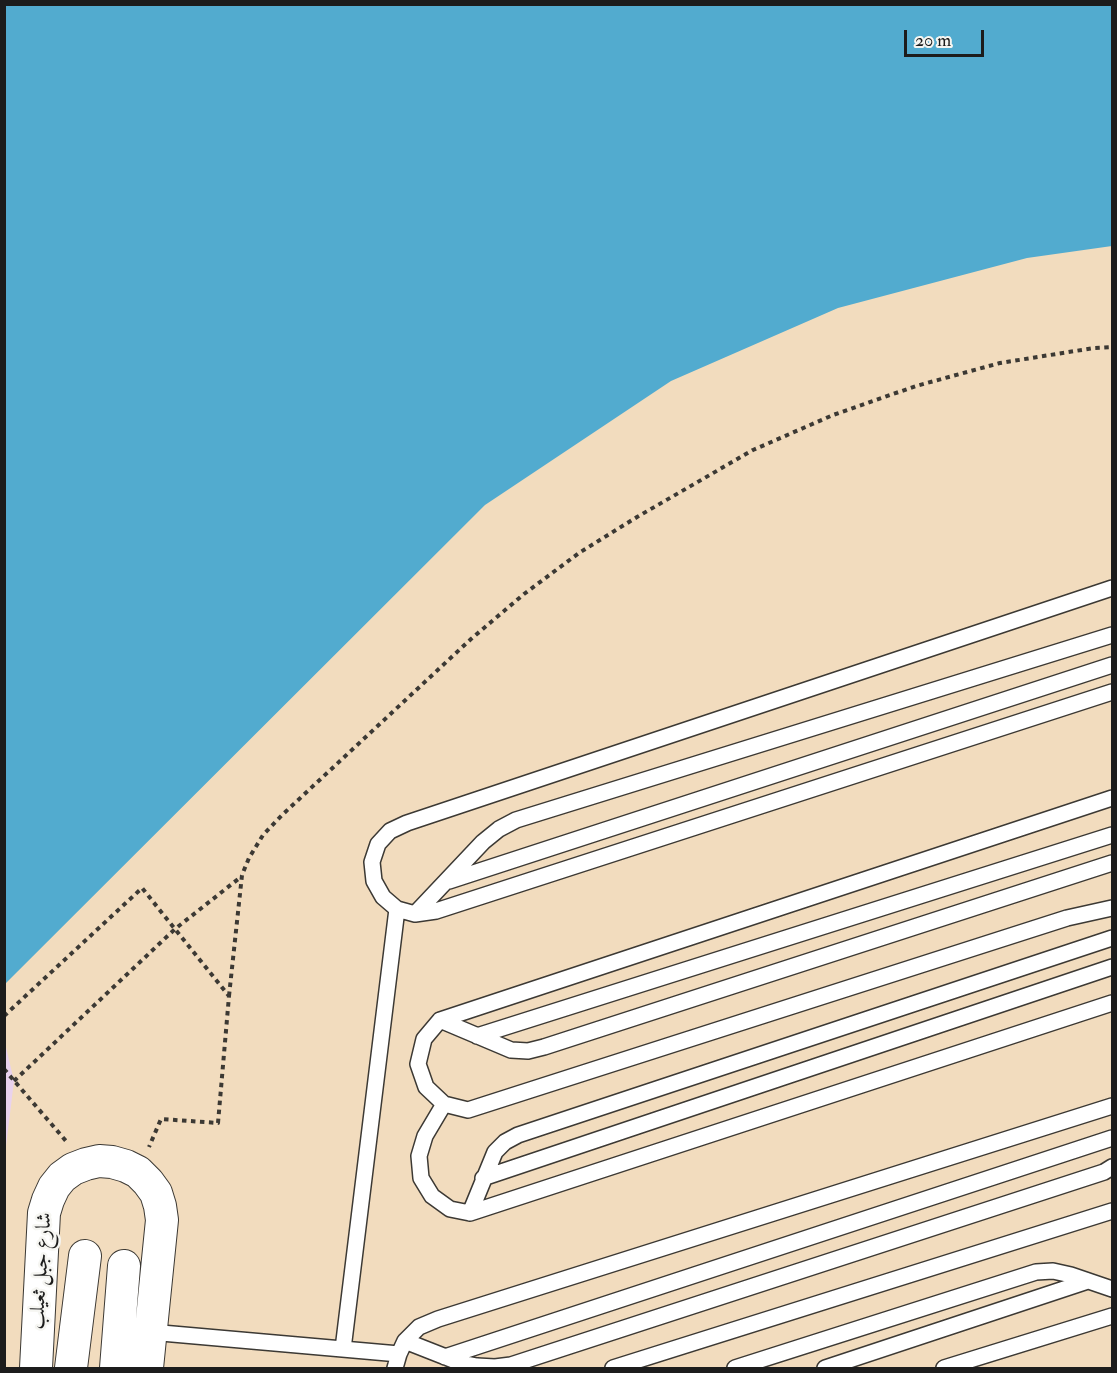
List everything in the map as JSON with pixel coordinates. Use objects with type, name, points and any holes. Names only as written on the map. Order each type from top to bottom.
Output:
[{"type":"street","points":[[86,1164],[99,1161],[112,1162],[138,1172],[156,1193],[160,1206],[162,1220],[147,1368]]},
{"type":"street","name":"شارع جبل ثعيلب","points":[[36,1368],[44,1213],[58,1182],[74,1169],[86,1164]]},
{"type":"street","points":[[71,1368],[85,1256]]},
{"type":"street","points":[[116,1368],[124,1266]]},
{"type":"lane","points":[[1113,588],[407,823],[390,831],[378,844],[372,862],[374,881],[382,897],[397,909],[415,914],[436,911],[1113,692]]},
{"type":"lane","points":[[415,914],[483,842],[516,820],[1113,635]]},
{"type":"lane","points":[[446,882],[1113,665]]},
{"type":"lane","points":[[1113,798],[440,1020],[424,1039],[418,1064],[426,1087],[444,1104],[468,1110],[1067,918],[1113,908]]},
{"type":"lane","points":[[477,1036],[1113,835]]},
{"type":"lane","points":[[440,1020],[511,1050],[528,1051],[1113,863]]},
{"type":"lane","points":[[343,1349],[397,909]]},
{"type":"lane","points":[[471,1213],[495,1152],[505,1142],[518,1135],[1113,938]]},
{"type":"lane","points":[[483,1179],[1113,967]]},
{"type":"lane","points":[[444,1104],[425,1136],[419,1156],[421,1178],[432,1196],[450,1209],[471,1213],[1113,1003]]},
{"type":"lane","points":[[400,1354],[419,1327],[438,1319],[1113,1106]]},
{"type":"lane","points":[[445,1357],[1113,1138]]},
{"type":"lane","points":[[150,1332],[445,1357],[477,1366],[511,1365],[1104,1172],[1113,1167]]},
{"type":"lane","points":[[613,1368],[1113,1211]]},
{"type":"lane","points":[[735,1368],[1035,1272],[1053,1271],[1113,1289]]},
{"type":"lane","points":[[825,1368],[1088,1281]]},
{"type":"lane","points":[[944,1368],[1113,1316]]},
{"type":"path","points":[[138,1172],[161,1119],[218,1123],[242,875],[263,835],[282,814],[471,639],[524,594],[579,553],[753,450],[833,416],[916,386],[1000,363],[1113,347]]},
{"type":"path","points":[[14,1081],[175,929],[242,875]]},
{"type":"path","points":[[4,1016],[142,888],[229,996]]},
{"type":"path","points":[[4,1069],[86,1164]]},
{"type":"shaded area","points":[[4,1043],[14,1081],[5,1154]]},
{"type":"water","points":[[5,4],[1112,5],[1112,246],[1027,258],[838,308],[671,381],[485,505],[5,984]]}]
